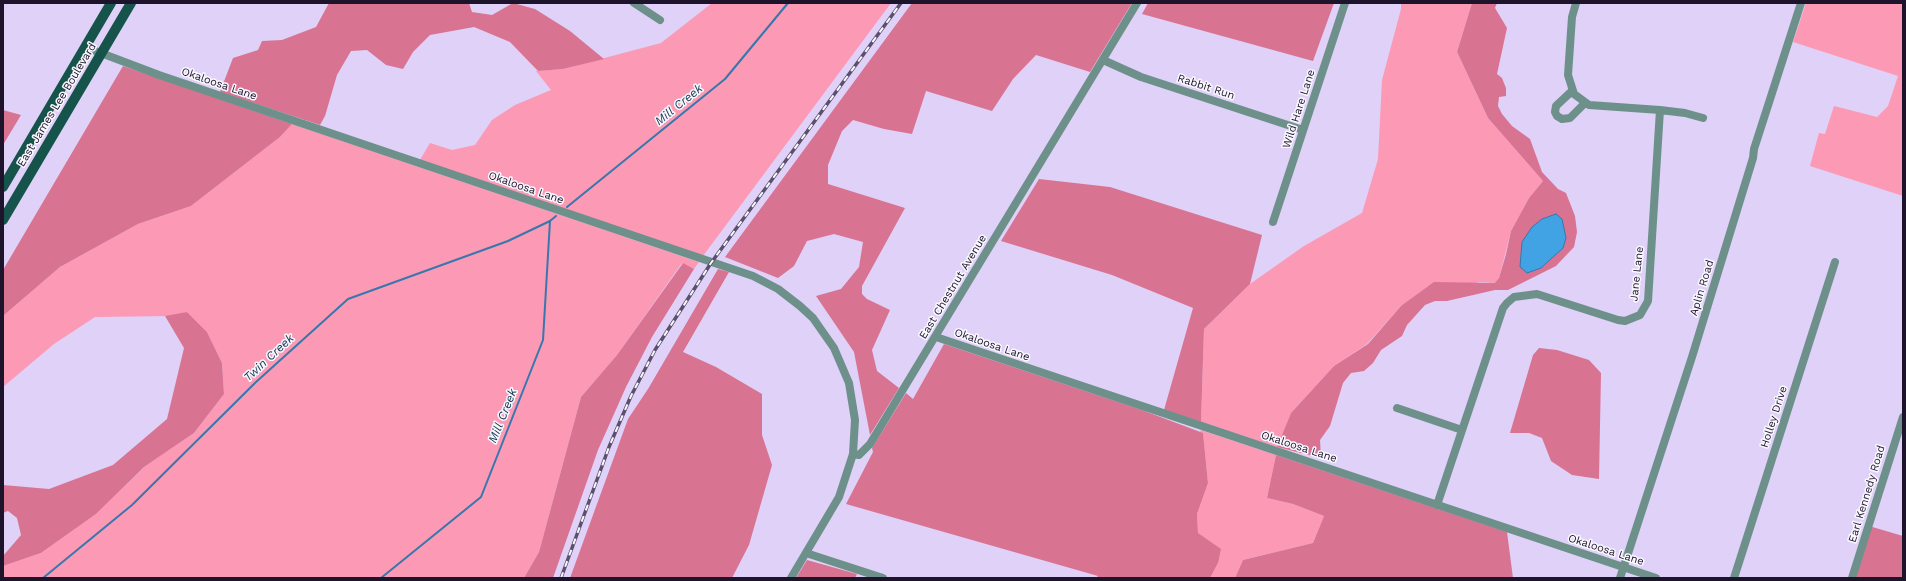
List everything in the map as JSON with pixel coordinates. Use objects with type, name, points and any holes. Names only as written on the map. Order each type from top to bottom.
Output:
[{"type":"main road","name":"East James Lee Boulevard","points":[[3,187],[111,3]]},
{"type":"main road","name":"East James Lee Boulevard","points":[[3,220],[132,3]]},
{"type":"street","points":[[634,3],[660,20]]},
{"type":"street","name":"East Chestnut Avenue","points":[[853,454],[859,455],[870,444],[1137,3]]},
{"type":"street","name":"Wild Hare Lane","points":[[1273,222],[1345,3]]},
{"type":"street","points":[[1576,3],[1572,16],[1568,75],[1572,91],[1585,103],[1589,105],[1685,113],[1704,118]]},
{"type":"street","name":"Aplin Road","points":[[1620,578],[1692,357],[1753,158],[1754,149],[1801,3]]},
{"type":"street","name":"Okaloosa Lane","points":[[85,47],[166,77],[753,276],[778,289],[813,318],[828,338],[843,366],[849,383],[854,408],[855,431],[853,454]]},
{"type":"street","name":"Rabbit Run","points":[[1103,60],[1141,77],[1303,130]]},
{"type":"street","points":[[1572,91],[1556,106],[1555,112],[1557,116],[1562,119],[1570,118],[1585,103]]},
{"type":"street","name":"Jane Lane","points":[[1437,505],[1503,308],[1514,297],[1537,294],[1618,320],[1636,318],[1645,308],[1649,290],[1660,110]]},
{"type":"street","name":"Holley Drive","points":[[1734,578],[1835,262]]},
{"type":"street","name":"Okaloosa Lane","points":[[936,337],[1656,578]]},
{"type":"street","points":[[1397,408],[1462,430]]},
{"type":"street","name":"Earl Kennedy Road","points":[[1852,578],[1903,417]]},
{"type":"street","points":[[791,578],[839,496],[853,454]]},
{"type":"street","points":[[806,553],[883,578]]},
{"type":"shaded area","points":[[329,3],[469,3],[472,12],[492,15],[513,3],[535,9],[570,31],[604,59],[563,69],[538,71],[510,42],[474,27],[430,35],[413,52],[403,69],[386,65],[367,50],[351,51],[337,75],[325,116],[320,125],[220,92],[233,58],[258,50],[262,41],[282,40],[316,27]]},
{"type":"shaded area","points":[[712,3],[891,3],[703,256],[420,160],[430,143],[452,150],[475,145],[492,120],[515,105],[551,90],[536,71],[563,69],[661,43]]},
{"type":"shaded area","points":[[912,3],[1132,3],[1090,72],[1036,55],[1013,79],[992,111],[926,91],[912,134],[884,129],[853,120],[842,131],[828,165],[828,184],[905,208],[862,286],[862,294],[867,299],[890,310],[872,350],[877,371],[899,388],[870,435],[854,352],[816,296],[841,289],[859,267],[863,242],[834,234],[807,241],[794,266],[778,278],[725,257]]},
{"type":"shaded area","points":[[1148,3],[1334,3],[1313,61],[1142,14]]},
{"type":"shaded area","points":[[1401,3],[1472,3],[1457,52],[1488,118],[1543,181],[1529,198],[1511,231],[1499,278],[1496,283],[1479,282],[1401,306],[1367,344],[1334,366],[1291,413],[1277,447],[1201,422],[1204,329],[1250,284],[1304,246],[1362,213],[1378,159],[1382,80],[1401,9]]},
{"type":"shaded area","points":[[1472,3],[1497,3],[1495,8],[1507,28],[1497,74],[1502,78],[1506,88],[1506,96],[1499,97],[1498,106],[1502,114],[1512,126],[1530,139],[1542,172],[1558,189],[1566,193],[1575,216],[1577,232],[1574,247],[1556,266],[1508,290],[1495,290],[1447,301],[1435,301],[1425,305],[1407,325],[1402,336],[1381,350],[1373,363],[1364,371],[1351,373],[1343,383],[1330,426],[1320,440],[1321,458],[1277,447],[1291,413],[1334,366],[1368,344],[1401,306],[1434,282],[1495,283],[1499,278],[1511,231],[1529,198],[1543,181],[1488,118],[1457,52]]},
{"type":"shaded area","points":[[1806,3],[1903,3],[1903,196],[1810,166],[1819,133],[1825,134],[1834,106],[1877,117],[1888,106],[1898,76],[1793,42]]},
{"type":"shaded area","points":[[123,66],[292,124],[280,137],[191,206],[138,224],[60,267],[3,316],[3,270]]},
{"type":"shaded area","points":[[3,110],[21,115],[3,145]]},
{"type":"shaded area","points":[[292,124],[699,262],[694,269],[682,263],[617,355],[581,397],[539,552],[524,578],[3,578],[3,566],[41,553],[96,514],[144,467],[194,433],[224,394],[222,363],[207,332],[187,312],[173,316],[95,317],[54,344],[3,387],[3,316],[60,267],[138,224],[191,206],[280,137]]},
{"type":"shaded area","points":[[1039,179],[1110,187],[1262,235],[1250,284],[1204,329],[1201,422],[1164,410],[1193,308],[1112,275],[1001,241]]},
{"type":"shaded area","points":[[683,263],[694,269],[652,337],[626,387],[598,450],[553,578],[524,578],[539,552],[581,397],[617,355]]},
{"type":"shaded area","points":[[718,269],[729,272],[683,352],[716,367],[762,394],[762,435],[772,465],[749,545],[732,578],[570,578],[628,419],[648,389]]},
{"type":"shaded area","points":[[187,312],[207,332],[222,363],[224,394],[194,433],[144,467],[96,514],[41,553],[3,566],[3,556],[21,535],[17,518],[8,511],[3,513],[3,485],[49,489],[113,465],[167,419],[184,348],[165,316]]},
{"type":"shaded area","points":[[944,344],[1142,410],[1203,433],[1208,483],[1197,514],[1198,533],[1221,549],[1218,563],[1210,578],[1096,578],[1098,576],[846,504],[873,452],[872,448],[906,393],[913,399]]},
{"type":"shaded area","points":[[1539,348],[1557,350],[1589,360],[1601,373],[1599,479],[1572,475],[1551,461],[1542,438],[1529,433],[1510,433],[1533,355]]},
{"type":"shaded area","points":[[1201,430],[1276,455],[1267,498],[1293,504],[1324,516],[1313,543],[1243,560],[1235,578],[1210,578],[1218,563],[1198,533],[1197,514],[1208,483],[1203,434],[1200,432]]},
{"type":"shaded area","points":[[1276,455],[1507,532],[1513,578],[1235,578],[1243,560],[1313,543],[1324,516],[1293,504],[1267,498]]},
{"type":"shaded area","points":[[1869,526],[1903,536],[1903,578],[1854,578]]},
{"type":"shaded area","points":[[807,560],[857,574],[855,578],[796,578]]},
{"type":"water","points":[[1556,214],[1562,219],[1566,238],[1563,248],[1541,268],[1527,273],[1520,267],[1522,242],[1532,227],[1542,219]]},
{"type":"waterway","name":"Mill Creek","points":[[567,207],[725,79],[788,3]]},
{"type":"waterway","name":"Twin Creek","points":[[43,578],[132,505],[256,382],[348,299],[508,241],[550,221],[556,216]]},
{"type":"waterway","name":"Mill Creek","points":[[381,578],[481,497],[543,340],[550,221]]},
{"type":"railway","points":[[561,578],[609,447],[631,396],[655,350],[711,263],[901,3]]}]
